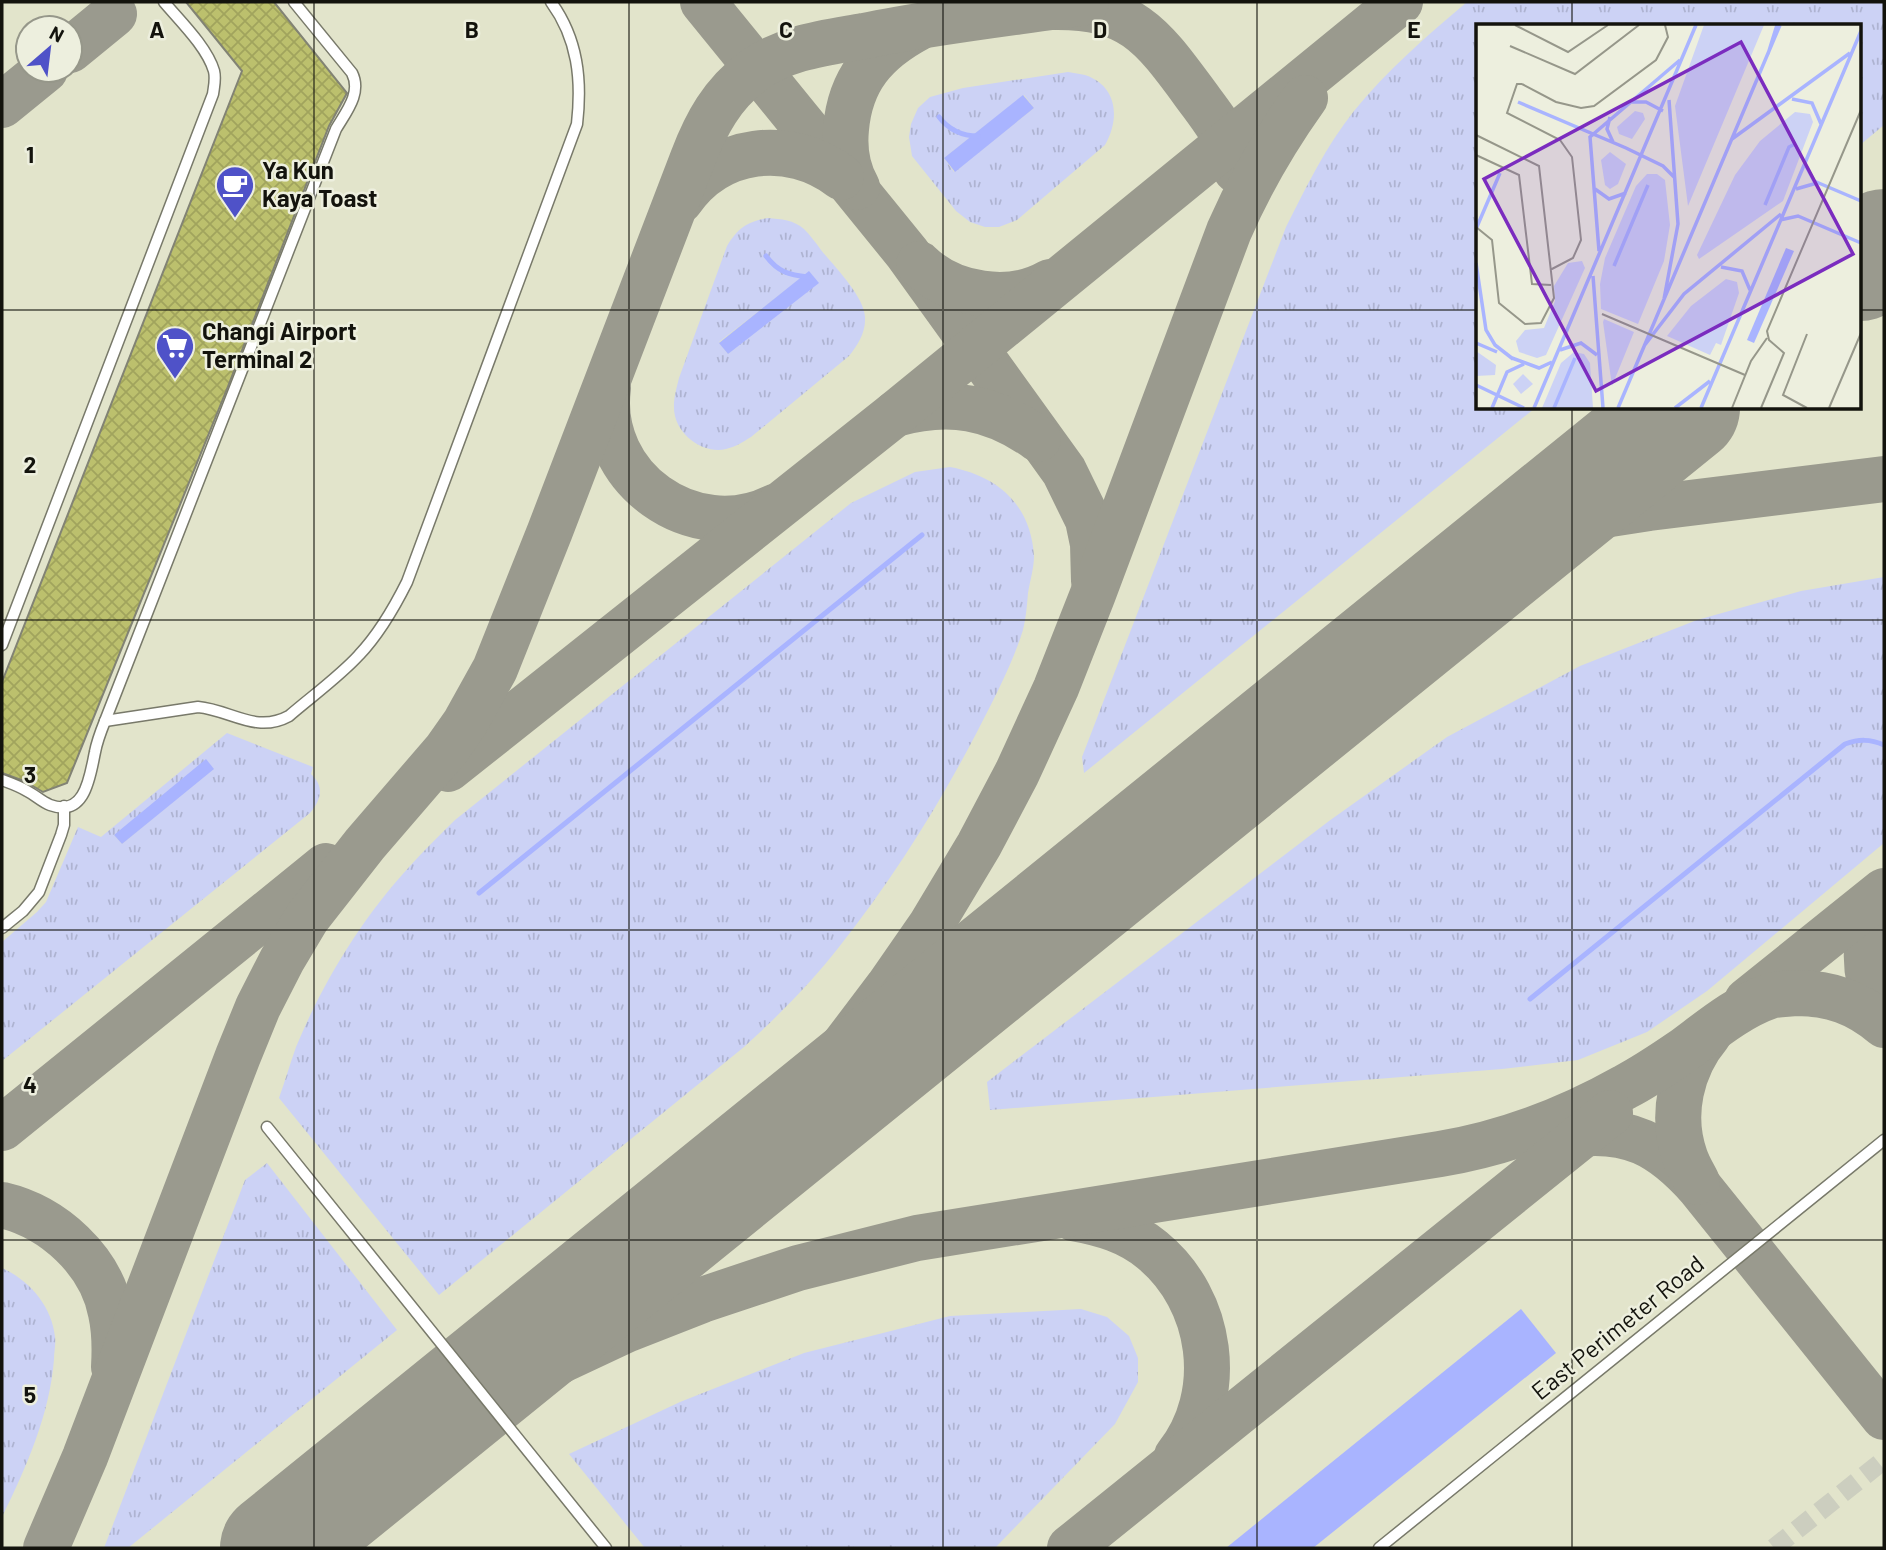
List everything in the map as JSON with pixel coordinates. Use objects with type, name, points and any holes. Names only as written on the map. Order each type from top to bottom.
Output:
[{"type":"lane","points":[[2,645],[213,94],[214,72],[210,61],[164,2]]},
{"type":"lane","points":[[2,780],[27,790],[52,806],[72,805],[84,795],[105,721],[336,129],[355,90],[352,73],[295,2]]},
{"type":"lane","points":[[105,721],[198,707],[251,722],[271,723],[281,720],[357,657],[396,603],[412,569],[577,124],[580,77],[577,61],[566,28],[551,2]]},
{"type":"lane","points":[[2,928],[23,911],[39,892],[64,825],[64,806]]},
{"type":"lane","points":[[267,1127],[606,1548]]},
{"type":"lane","name":"East Perimeter Road","points":[[1379,1548],[1884,1140]]},
{"type":"shaded area","points":[[2,2],[1884,2],[1884,1548],[2,1548]]},
{"type":"green space","points":[[1467,2],[1884,2],[1884,125],[1862,143],[1862,24],[1476,24],[1476,410],[1533,410],[1084,773],[1082,757],[1286,227],[1325,153],[1344,124],[1394,67]]},
{"type":"green space","points":[[1068,72],[1085,75],[1096,80],[1110,95],[1113,125],[1105,145],[1017,220],[999,227],[985,227],[970,222],[956,211],[912,156],[909,137],[918,108],[930,97],[963,88]],"holes":[[[1024,95],[1034,108],[954,172],[944,158]]]},
{"type":"green space","points":[[761,220],[787,220],[806,231],[860,300],[865,317],[863,333],[849,356],[751,437],[729,448],[709,449],[694,442],[678,424],[674,407],[679,378],[727,246],[744,226]],"holes":[[[810,271],[728,354],[719,342]]]},
{"type":"green space","points":[[950,467],[983,478],[1009,496],[1026,522],[1034,561],[1024,625],[1014,656],[977,732],[930,815],[896,869],[839,947],[806,986],[769,1023],[744,1047],[439,1295],[279,1098],[296,1047],[318,999],[345,952],[392,886],[455,820],[851,503],[915,472]]},
{"type":"green space","points":[[1884,577],[1884,843],[1707,991],[1647,1032],[1578,1060],[1502,1069],[990,1110],[987,1082],[1329,821],[1447,737],[1580,666],[1697,620],[1801,591]]},
{"type":"green space","points":[[227,733],[313,767],[311,774],[320,789],[317,803],[310,813],[2,1061],[2,942],[46,902],[78,827],[101,837]],"holes":[[[213,768],[122,844],[114,835]]]},
{"type":"green space","points":[[267,1163],[397,1330],[128,1548],[104,1548],[245,1180]]},
{"type":"green space","points":[[2,1268],[21,1279],[38,1295],[53,1326],[55,1342],[52,1380],[42,1420],[28,1460],[2,1517]]},
{"type":"green space","points":[[1081,1309],[1107,1317],[1129,1336],[1138,1358],[1138,1382],[1115,1424],[995,1548],[645,1548],[569,1454],[680,1402],[804,1353],[950,1316]]},
{"type":"water","points":[[1023,95],[1034,108],[955,172],[944,158]]},
{"type":"water","points":[[809,271],[819,283],[728,354],[719,343]]},
{"type":"water","points":[[206,759],[214,769],[122,844],[114,835]]},
{"type":"water","points":[[1521,1309],[1556,1353],[1313,1548],[1226,1548]]},
{"type":"building","name":"Changi Airport Terminal 2","points":[[186,2],[274,2],[347,93],[329,126],[227,389],[67,783],[43,792],[2,773],[2,682],[242,71]]},
{"type":"waterway","points":[[939,117],[956,131],[978,136]]},
{"type":"waterway","points":[[766,256],[784,272],[808,277]]},
{"type":"waterway","points":[[479,893],[922,535]]},
{"type":"waterway","points":[[1530,999],[1845,744],[1865,740],[1884,745]]},
{"type":"taxiway","points":[[703,2],[907,253],[1064,471],[1088,520],[1093,544],[1094,581]]},
{"type":"taxiway","points":[[46,1548],[85,1457],[258,1007],[307,918],[365,844],[446,750],[465,723],[495,669],[693,158],[716,110],[732,90],[753,71],[792,51],[919,26],[1086,2]]},
{"type":"taxiway","points":[[448,769],[895,414],[1400,2]]},
{"type":"taxiway","points":[[1054,7],[1102,12],[1120,18],[1151,39],[1218,126],[1231,149],[1236,170]]},
{"type":"taxiway","points":[[84,39],[114,14]]},
{"type":"taxiway","points":[[857,187],[847,159],[845,144],[848,112],[853,96],[859,82],[877,57],[918,28]]},
{"type":"taxiway","points":[[2,105],[28,84]]},
{"type":"taxiway","points":[[664,1234],[787,1111],[832,1061],[931,925],[979,845],[1017,773],[1056,688],[1229,231],[1264,162],[1305,98]]},
{"type":"taxiway","points":[[680,201],[696,183],[714,169],[734,159],[755,154],[777,153],[799,157],[821,165],[841,177]]},
{"type":"taxiway","points":[[919,264],[948,284],[982,294],[1017,293],[1050,282]]},
{"type":"taxiway","points":[[608,388],[608,421],[617,450],[634,476],[656,496],[683,511],[712,518],[743,517],[774,507]]},
{"type":"taxiway","points":[[895,414],[934,407],[970,408],[1004,419],[1038,439]]},
{"type":"taxiway","points":[[1539,525],[1649,508],[1884,479]]},
{"type":"taxiway","points":[[2,1128],[326,866]]},
{"type":"taxiway","points":[[1747,1001],[1884,891]]},
{"type":"taxiway","points":[[1884,894],[1871,924],[1867,956],[1871,988],[1884,1018]]},
{"type":"taxiway","points":[[408,1441],[564,1359],[628,1329],[702,1300],[798,1268],[917,1238],[1440,1154],[1488,1143],[1536,1128],[1603,1099],[1655,1069],[1736,1013],[1770,996],[1796,993],[1832,997],[1854,1005],[1884,1025]]},
{"type":"taxiway","points":[[1697,1182],[1686,1160],[1681,1141],[1679,1108],[1685,1076],[1691,1061],[1709,1034]]},
{"type":"taxiway","points":[[1070,1548],[1610,1113]]},
{"type":"taxiway","points":[[1569,1135],[1609,1133],[1626,1136],[1672,1160],[1700,1188],[1884,1417]]},
{"type":"taxiway","points":[[2,1205],[39,1219],[56,1230],[86,1259],[106,1294],[111,1313],[114,1367]]},
{"type":"taxiway","points":[[1073,1218],[1115,1229],[1143,1243],[1173,1271],[1189,1295],[1200,1321],[1206,1348],[1207,1377],[1202,1405],[1192,1431],[1177,1456]]},
{"type":"runway","points":[[1862,263],[1884,245]]},
{"type":"runway","points":[[276,1548],[1682,410]]},
{"type":"tunnel","points":[[1774,1548],[1884,1460]]},
{"type":"place","name":"Ya Kun Kaya Toast","points":[[235,219]]},
{"type":"place","name":"Changi Airport Terminal 2","points":[[175,380]]}]
